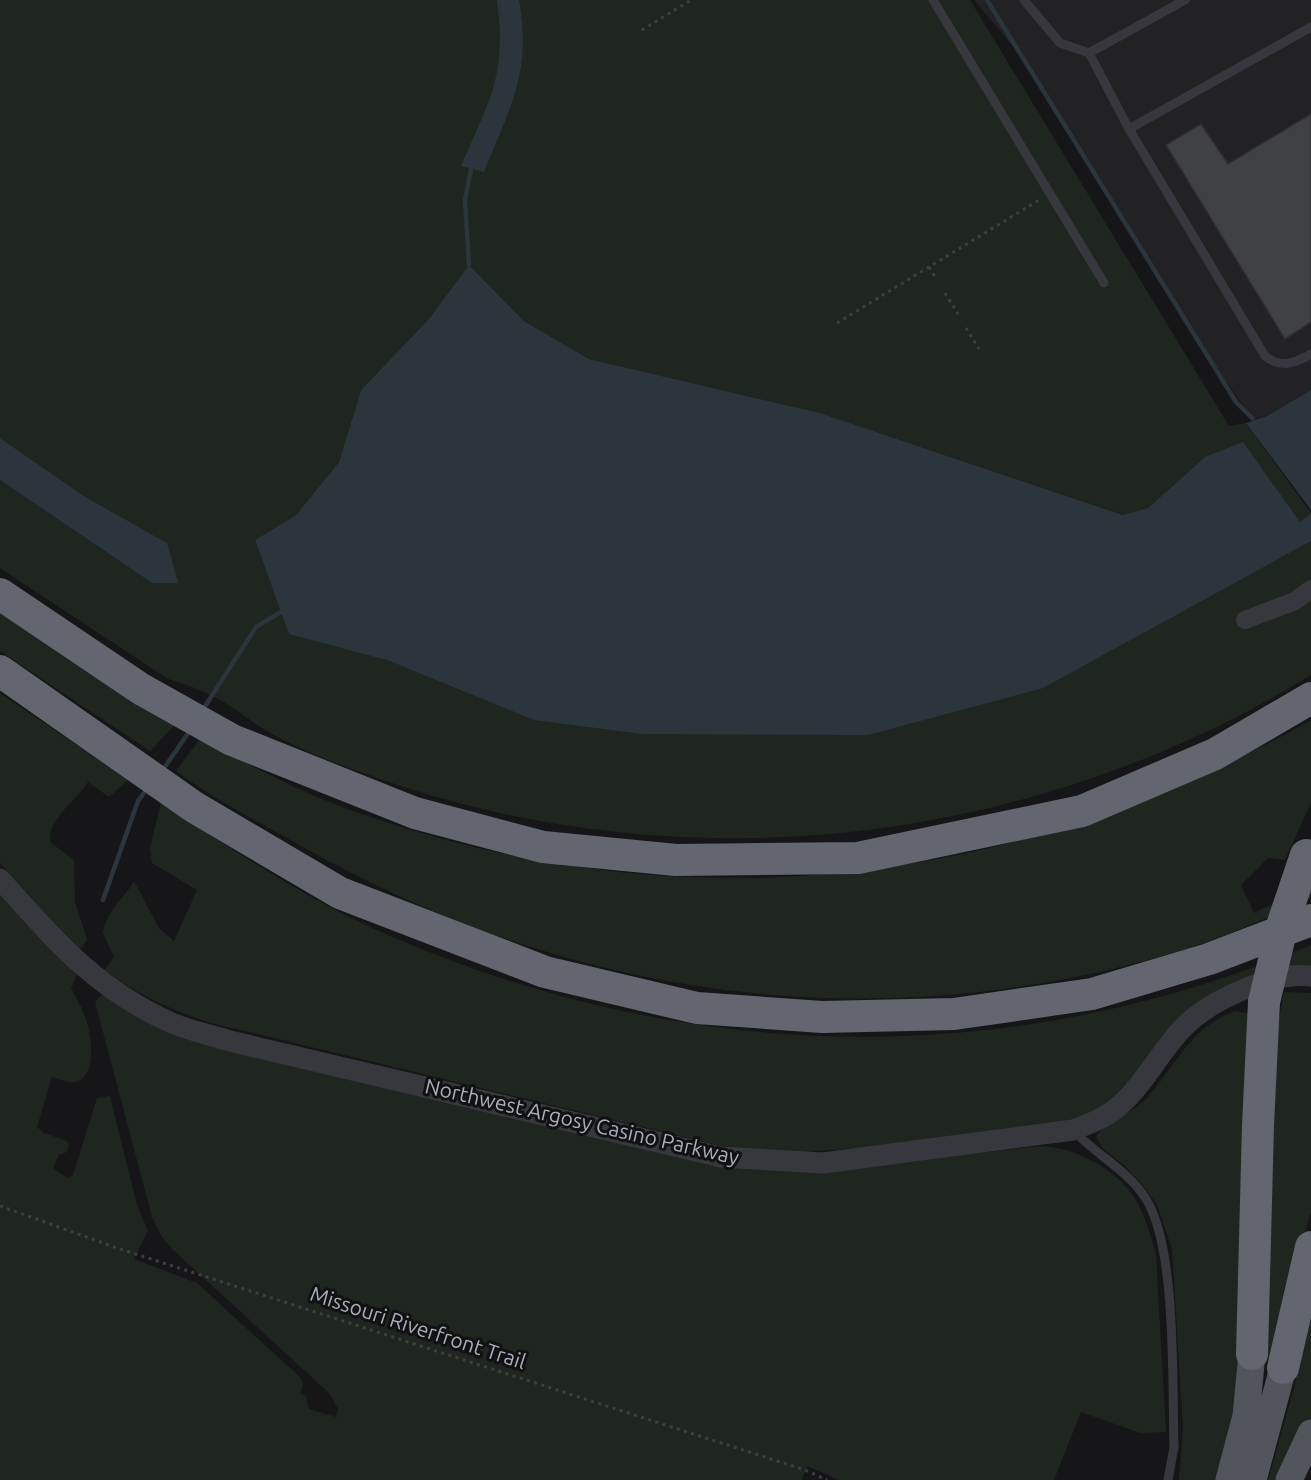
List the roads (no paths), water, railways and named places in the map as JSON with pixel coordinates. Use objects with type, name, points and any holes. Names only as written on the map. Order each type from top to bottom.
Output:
[{"type":"highway","points":[[0,594],[141,688],[232,740],[415,813],[543,848],[676,860],[858,858],[1082,811],[1215,754],[1311,698]]},
{"type":"highway","points":[[0,671],[194,807],[340,893],[545,972],[697,1008],[822,1017],[954,1014],[1092,994],[1209,959],[1311,920]]},
{"type":"highway","points":[[1252,1354],[1257,1125],[1264,1002],[1283,923],[1308,849]]},
{"type":"highway","points":[[1283,1368],[1311,1247]]},
{"type":"main road","points":[[1229,1480],[1246,1416],[1252,1354]]},
{"type":"main road","points":[[1253,1480],[1283,1368]]},
{"type":"main road","points":[[1289,1480],[1311,1433]]},
{"type":"street","points":[[1245,620],[1295,602],[1311,589]]},
{"type":"street","name":"Northwest Argosy Casino Parkway","points":[[0,879],[95,978],[134,1004],[175,1024],[230,1041],[721,1157],[823,1163],[1073,1130],[1098,1120],[1118,1107],[1183,1027],[1212,1006],[1253,985],[1311,976]]},
{"type":"lane","points":[[933,0],[1104,284]]},
{"type":"lane","points":[[1024,0],[1060,43],[1089,53],[1129,129],[1265,356],[1274,364],[1284,365],[1300,361],[1311,354]]},
{"type":"lane","points":[[1089,53],[1185,0]]},
{"type":"lane","points":[[1129,129],[1311,27]]},
{"type":"lane","points":[[1073,1130],[1090,1149],[1118,1168],[1147,1200],[1163,1243],[1174,1447],[1168,1480]]},
{"type":"waterway","points":[[987,0],[1236,402],[1253,419]]},
{"type":"waterway","points":[[469,265],[465,200],[472,164]]},
{"type":"waterway","points":[[202,711],[256,627],[281,612]]},
{"type":"waterway","points":[[162,771],[191,729]]},
{"type":"waterway","points":[[103,900],[138,801],[147,789]]}]
